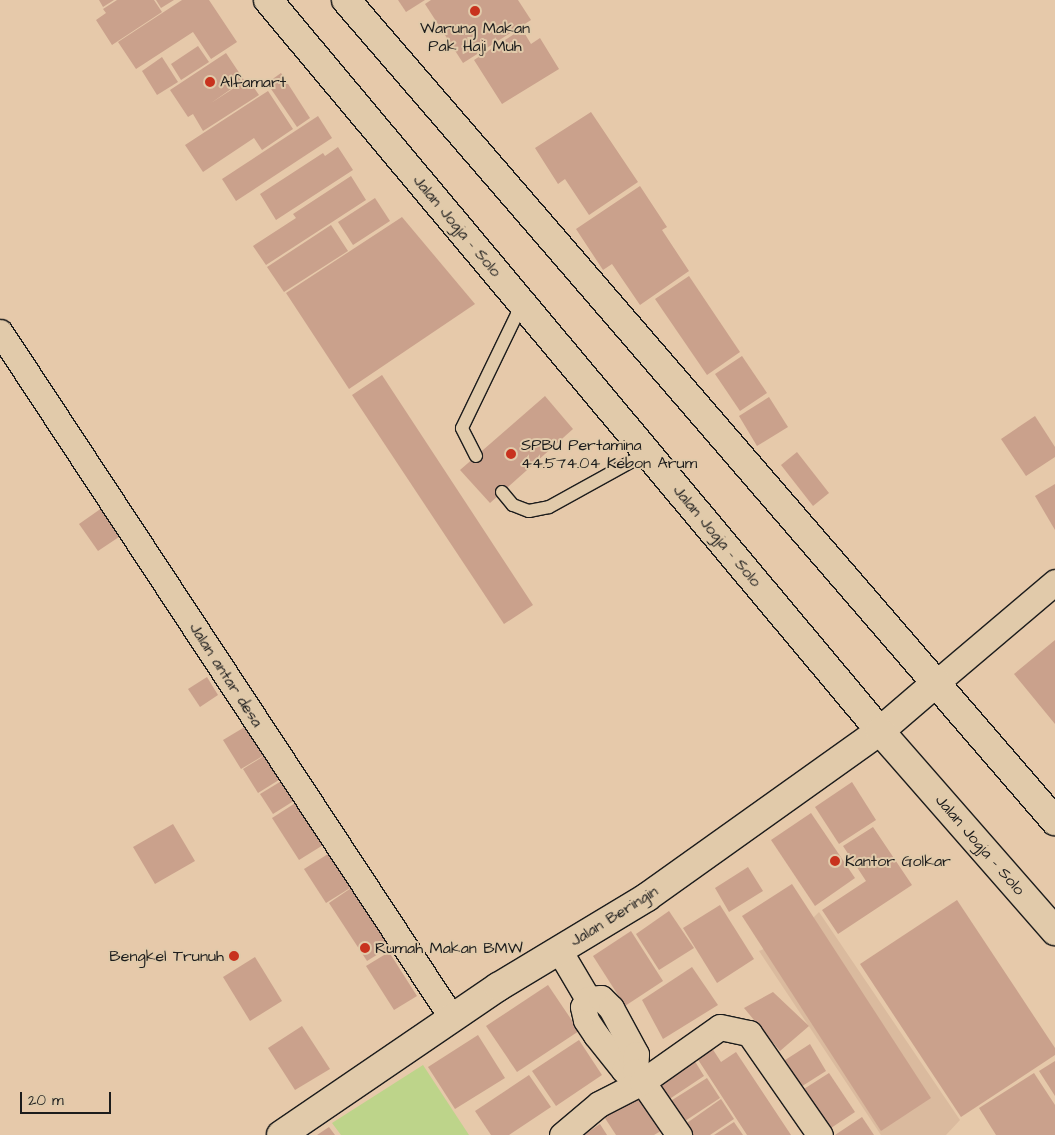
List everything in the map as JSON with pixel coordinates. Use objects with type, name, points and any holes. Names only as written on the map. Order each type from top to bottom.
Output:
[{"type":"main road","name":"Jalan Jogja - Solo","points":[[268,0],[880,732],[1055,931]]},
{"type":"main road","points":[[346,0],[1055,821]]},
{"type":"main road","name":"Jalan Beringin","points":[[281,1135],[452,1018],[647,897],[880,732],[936,683]]},
{"type":"street","name":"Jalan antar desa","points":[[0,332],[452,1018]]},
{"type":"street","points":[[936,683],[1055,582]]},
{"type":"street","points":[[559,950],[588,999],[601,998],[611,1008],[636,1054],[639,1077],[679,1135]]},
{"type":"street","points":[[562,1135],[599,1104],[720,1027],[749,1033],[820,1135]]},
{"type":"lane","points":[[476,456],[462,428],[522,304]]},
{"type":"lane","points":[[502,492],[513,505],[529,511],[550,507],[647,453]]},
{"type":"shaded area","points":[[819,912],[960,1120],[946,1135],[881,1135],[759,951],[795,936]]},
{"type":"green space","points":[[423,1065],[469,1135],[341,1135],[332,1123]]},
{"type":"building","points":[[99,0],[114,0],[103,7]]},
{"type":"building","points":[[117,0],[154,0],[162,12],[112,45],[96,20],[106,13],[103,9]]},
{"type":"building","points":[[156,0],[174,0],[161,8]]},
{"type":"building","points":[[182,0],[209,0],[237,42],[211,59],[193,32],[136,69],[118,42]]},
{"type":"building","points":[[398,0],[425,0],[406,12]]},
{"type":"building","points":[[431,0],[518,0],[531,20],[463,63],[425,4]]},
{"type":"building","points":[[522,29],[531,44],[540,38],[559,69],[502,104],[474,60]]},
{"type":"building","points":[[198,46],[209,62],[181,80],[171,64]]},
{"type":"building","points":[[226,53],[244,80],[211,103],[248,79],[259,95],[203,131],[193,114],[188,117],[170,90]]},
{"type":"building","points":[[162,57],[178,82],[157,95],[142,71]]},
{"type":"building","points":[[281,73],[310,118],[297,127],[267,83]]},
{"type":"building","points":[[268,91],[293,129],[262,150],[254,138],[203,172],[185,145]]},
{"type":"building","points":[[591,112],[638,182],[589,215],[565,179],[558,184],[535,148]]},
{"type":"building","points":[[318,116],[332,138],[236,201],[222,179]]},
{"type":"building","points":[[338,147],[353,170],[276,220],[260,194],[323,153],[325,156]]},
{"type":"building","points":[[351,176],[366,200],[266,265],[253,246],[296,218],[293,214]]},
{"type":"building","points":[[640,186],[667,227],[662,230],[689,271],[640,305],[612,264],[603,270],[576,229]]},
{"type":"building","points":[[375,198],[390,221],[353,245],[338,222]]},
{"type":"building","points":[[402,217],[475,304],[349,389],[286,293]]},
{"type":"building","points":[[331,225],[348,251],[284,292],[267,267]]},
{"type":"building","points":[[689,276],[740,352],[707,375],[655,299]]},
{"type":"building","points":[[742,356],[767,393],[740,411],[715,374]]},
{"type":"building","points":[[382,375],[533,605],[504,624],[352,395]]},
{"type":"building","points":[[545,396],[573,429],[490,503],[460,470]]},
{"type":"building","points":[[769,397],[788,427],[757,446],[739,416]]},
{"type":"building","points":[[1035,416],[1055,447],[1055,457],[1026,476],[1001,439]]},
{"type":"building","points":[[797,452],[829,493],[813,506],[781,465]]},
{"type":"building","points":[[1055,484],[1055,530],[1035,496]]},
{"type":"building","points":[[109,503],[128,531],[98,551],[79,524]]},
{"type":"building","points":[[1055,640],[1055,724],[1014,674]]},
{"type":"building","points":[[207,677],[218,695],[200,707],[188,689]]},
{"type":"building","points":[[248,725],[266,754],[241,769],[223,740]]},
{"type":"building","points":[[267,754],[282,778],[258,793],[243,769]]},
{"type":"building","points":[[288,777],[300,797],[273,814],[260,794]]},
{"type":"building","points":[[852,782],[876,820],[839,844],[815,807]]},
{"type":"building","points":[[300,800],[328,842],[299,860],[272,818]]},
{"type":"building","points":[[811,813],[855,878],[815,906],[771,840]]},
{"type":"building","points":[[173,824],[195,861],[155,884],[133,847]]},
{"type":"building","points":[[873,827],[912,885],[838,934],[822,910],[866,881],[843,846]]},
{"type":"building","points":[[336,849],[358,883],[326,903],[304,869]]},
{"type":"building","points":[[748,867],[763,891],[729,912],[715,888]]},
{"type":"building","points":[[360,882],[399,941],[367,961],[329,903]]},
{"type":"building","points":[[792,884],[931,1098],[881,1131],[742,916]]},
{"type":"building","points":[[957,900],[1055,1048],[1055,1055],[961,1117],[860,964]]},
{"type":"building","points":[[720,905],[754,959],[717,983],[683,928]]},
{"type":"building","points":[[669,911],[694,948],[659,970],[636,934]]},
{"type":"building","points":[[631,931],[663,981],[625,1006],[593,956]]},
{"type":"building","points":[[389,952],[417,996],[394,1010],[366,966]]},
{"type":"building","points":[[255,957],[282,1001],[250,1021],[223,977]]},
{"type":"building","points":[[692,967],[718,1005],[663,1039],[642,1000]]},
{"type":"building","points":[[548,985],[579,1031],[517,1072],[486,1026]]},
{"type":"building","points":[[773,992],[809,1026],[780,1051],[744,1008]]},
{"type":"building","points":[[302,1026],[330,1069],[295,1090],[268,1048]]},
{"type":"building","points":[[478,1035],[505,1078],[455,1109],[428,1067]]},
{"type":"building","points":[[579,1040],[602,1075],[556,1106],[532,1071]]},
{"type":"building","points":[[810,1044],[826,1071],[796,1090],[779,1064]]},
{"type":"building","points":[[710,1045],[721,1062],[736,1052],[791,1135],[747,1135],[695,1055]]},
{"type":"building","points":[[691,1055],[704,1076],[668,1100],[654,1079]]},
{"type":"building","points":[[1055,1061],[1055,1096],[1039,1071]]},
{"type":"building","points":[[829,1073],[855,1112],[822,1134],[796,1094]]},
{"type":"building","points":[[1034,1073],[1055,1105],[1055,1135],[996,1135],[979,1108]]},
{"type":"building","points":[[529,1075],[551,1107],[509,1135],[491,1135],[475,1111]]},
{"type":"building","points":[[707,1078],[720,1098],[682,1123],[669,1102]]},
{"type":"building","points":[[634,1090],[661,1131],[654,1135],[616,1135],[601,1112]]},
{"type":"building","points":[[721,1099],[734,1119],[710,1135],[691,1135],[684,1125]]},
{"type":"building","points":[[862,1117],[874,1135],[835,1135]]},
{"type":"building","points":[[734,1122],[743,1135],[714,1135]]},
{"type":"building","points":[[600,1124],[607,1135],[584,1135]]},
{"type":"building","points":[[329,1127],[335,1135],[317,1135]]},
{"type":"place","name":"Warung Makan Pak Haji Muh","points":[[475,11]]},
{"type":"place","name":"Alfamart","points":[[210,82]]},
{"type":"place","name":"SPBU Pertamina 44.574.04 Kebon Arum","points":[[511,454]]},
{"type":"place","name":"Kantor Golkar","points":[[835,861]]},
{"type":"place","name":"Rumah Makan BMW","points":[[365,948]]},
{"type":"place","name":"Bengkel Trunuh","points":[[234,956]]}]
